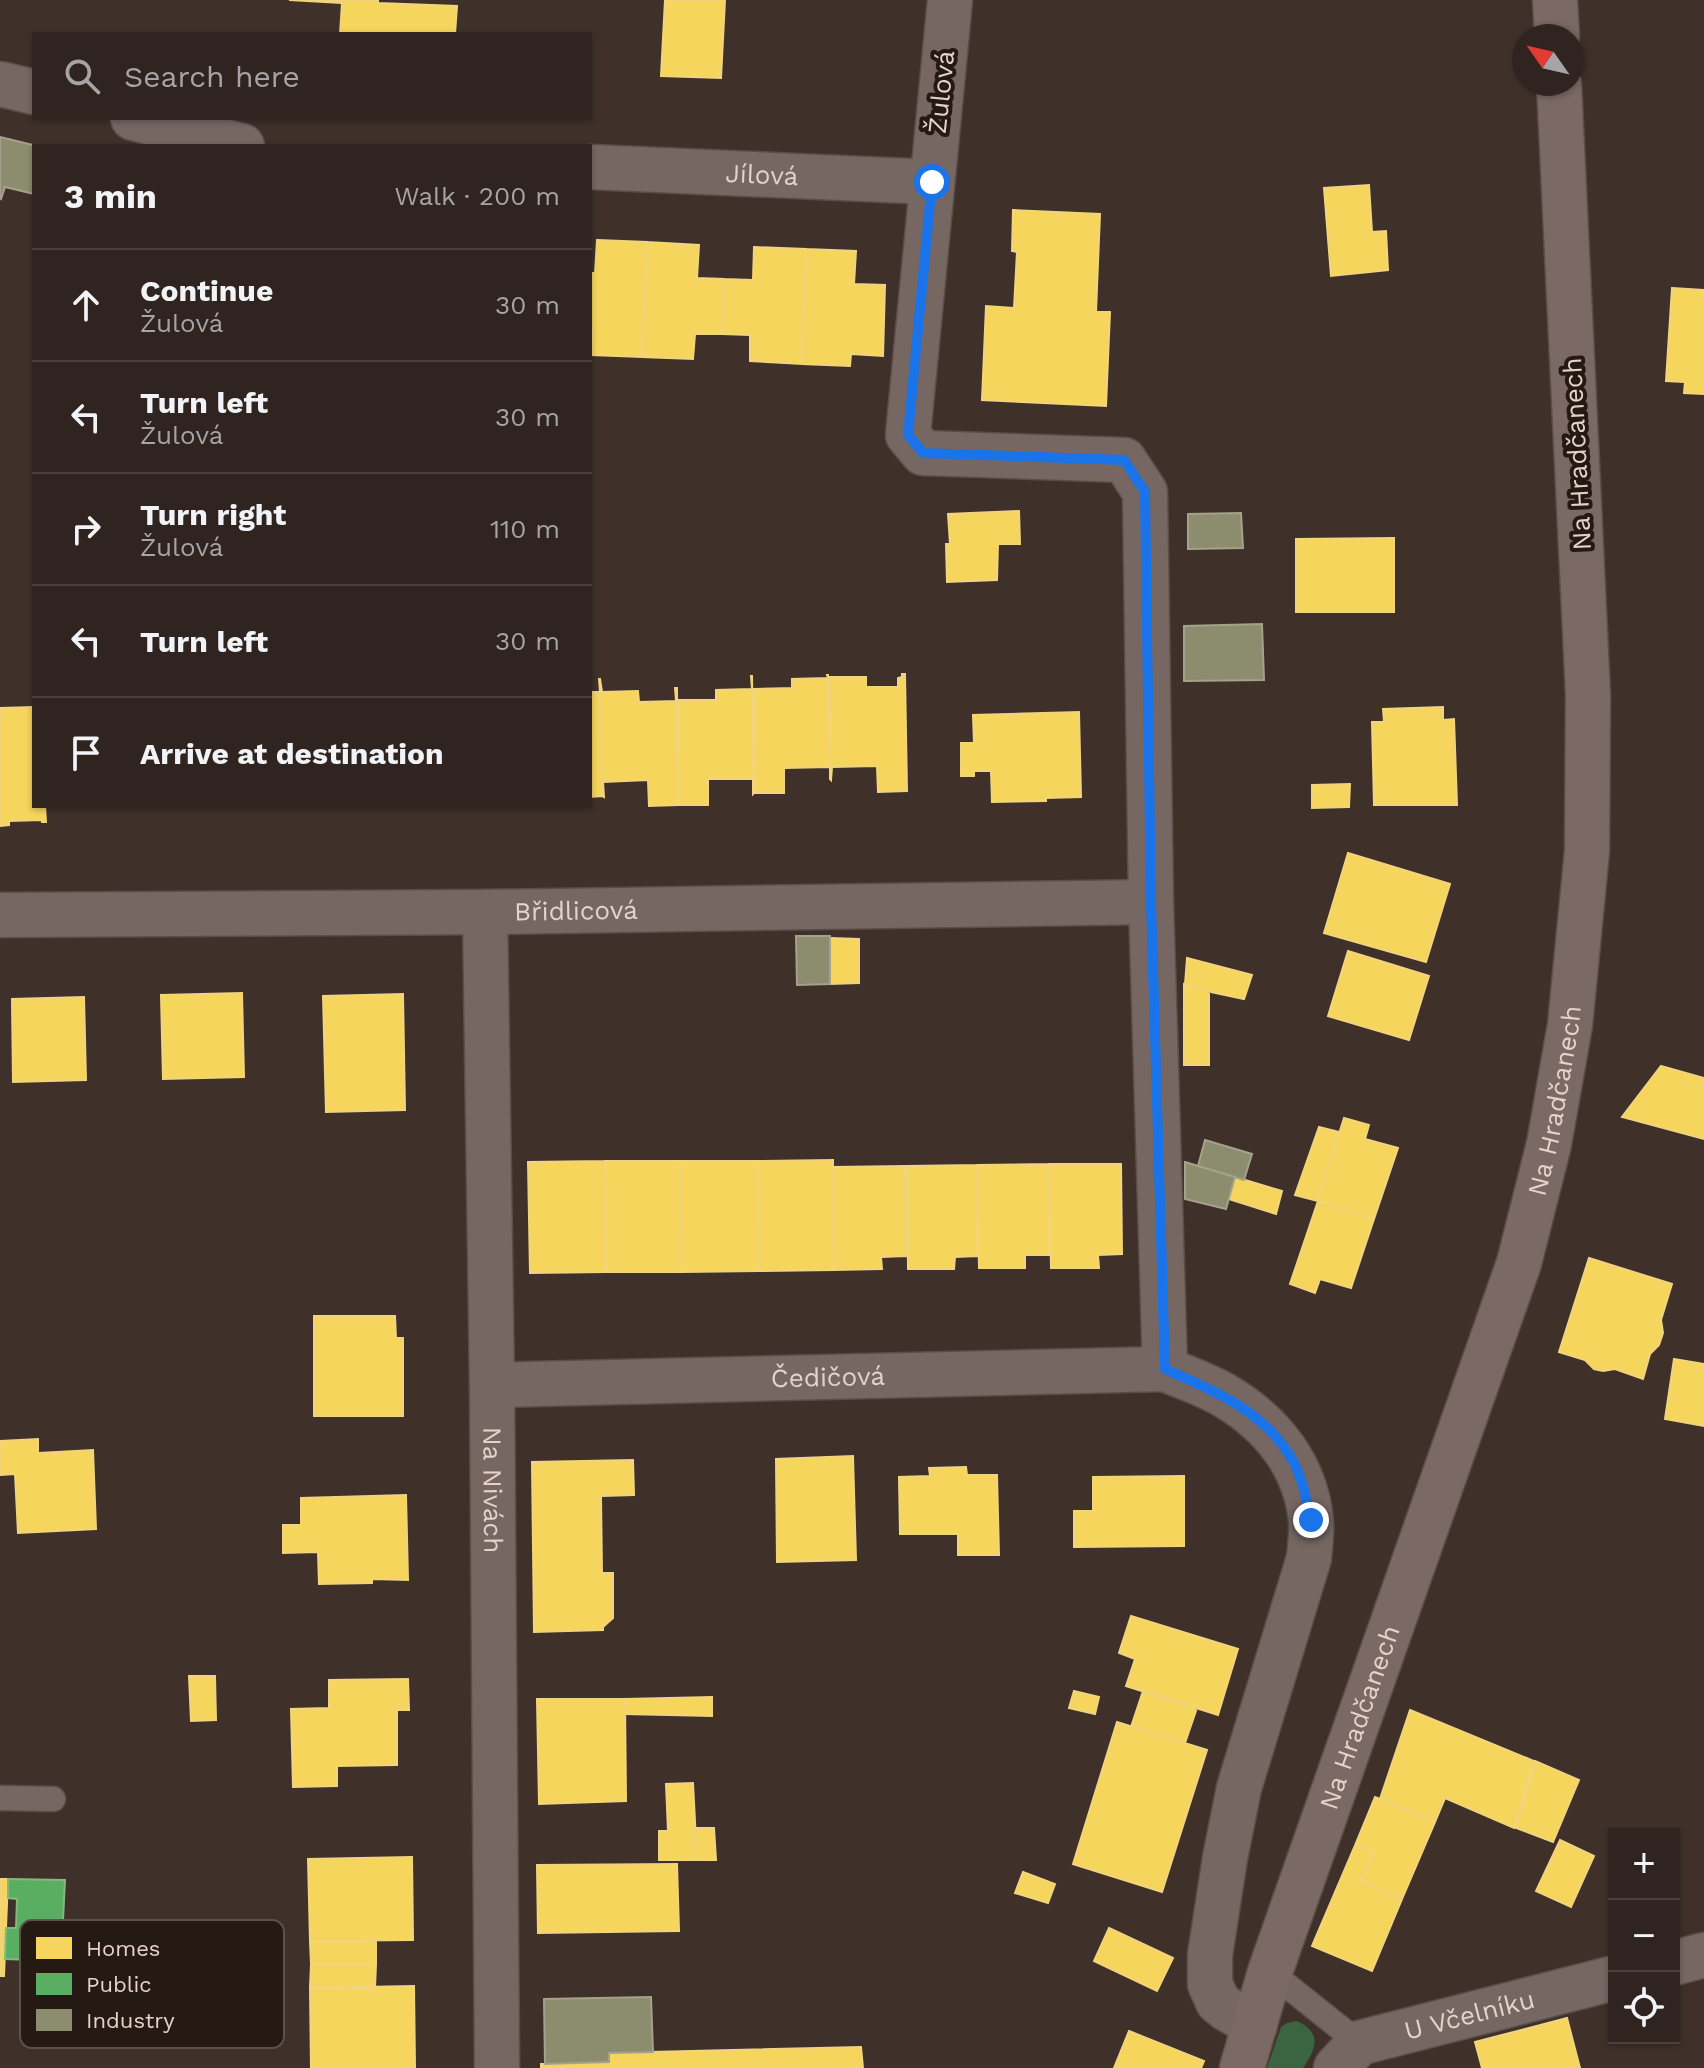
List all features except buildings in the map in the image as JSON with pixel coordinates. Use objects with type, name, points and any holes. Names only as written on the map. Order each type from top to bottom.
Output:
[{"type":"street","name":"Žulová","points":[[950,0],[908,435],[923,453],[1124,460],[1145,492],[1151,902],[1165,1369]]},
{"type":"street","points":[[1555,0],[1556,24]]},
{"type":"street","points":[[0,84],[32,92]]},
{"type":"street","name":"Na Hradčanech","points":[[1242,2068],[1270,1972],[1519,1263],[1549,1144],[1570,1025],[1587,851],[1588,695],[1560,96]]},
{"type":"street","points":[[141,120],[234,144]]},
{"type":"street","name":"Jílová","points":[[592,167],[932,182]]},
{"type":"street","name":"Břidlicová","points":[[0,915],[485,912],[1151,902]]},
{"type":"street","name":"Na Nivách","points":[[485,912],[497,2068]]},
{"type":"street","points":[[1165,1369],[1226,1396],[1268,1427],[1290,1456],[1302,1483],[1311,1520],[1309,1558],[1239,1788],[1210,1955],[1210,1984],[1218,2002],[1255,2025]]},
{"type":"street","name":"Čedičová","points":[[492,1385],[1165,1369]]},
{"type":"street","points":[[1680,1961],[1704,1955]]},
{"type":"street","name":"U Včelníku","points":[[1347,2056],[1608,1980]]},
{"type":"lane","points":[[0,1798],[53,1799]]},
{"type":"lane","points":[[1270,1972],[1347,2056]]},
{"type":"green space","points":[[1297,2021],[1314,2036],[1314,2048],[1308,2061],[1303,2068],[1267,2068],[1281,2027]]},
{"type":"route","points":[[932,182],[908,435],[923,453],[1124,460],[1145,492],[1151,902],[1165,1369],[1226,1396],[1268,1427],[1290,1456],[1302,1483],[1311,1520]]}]
